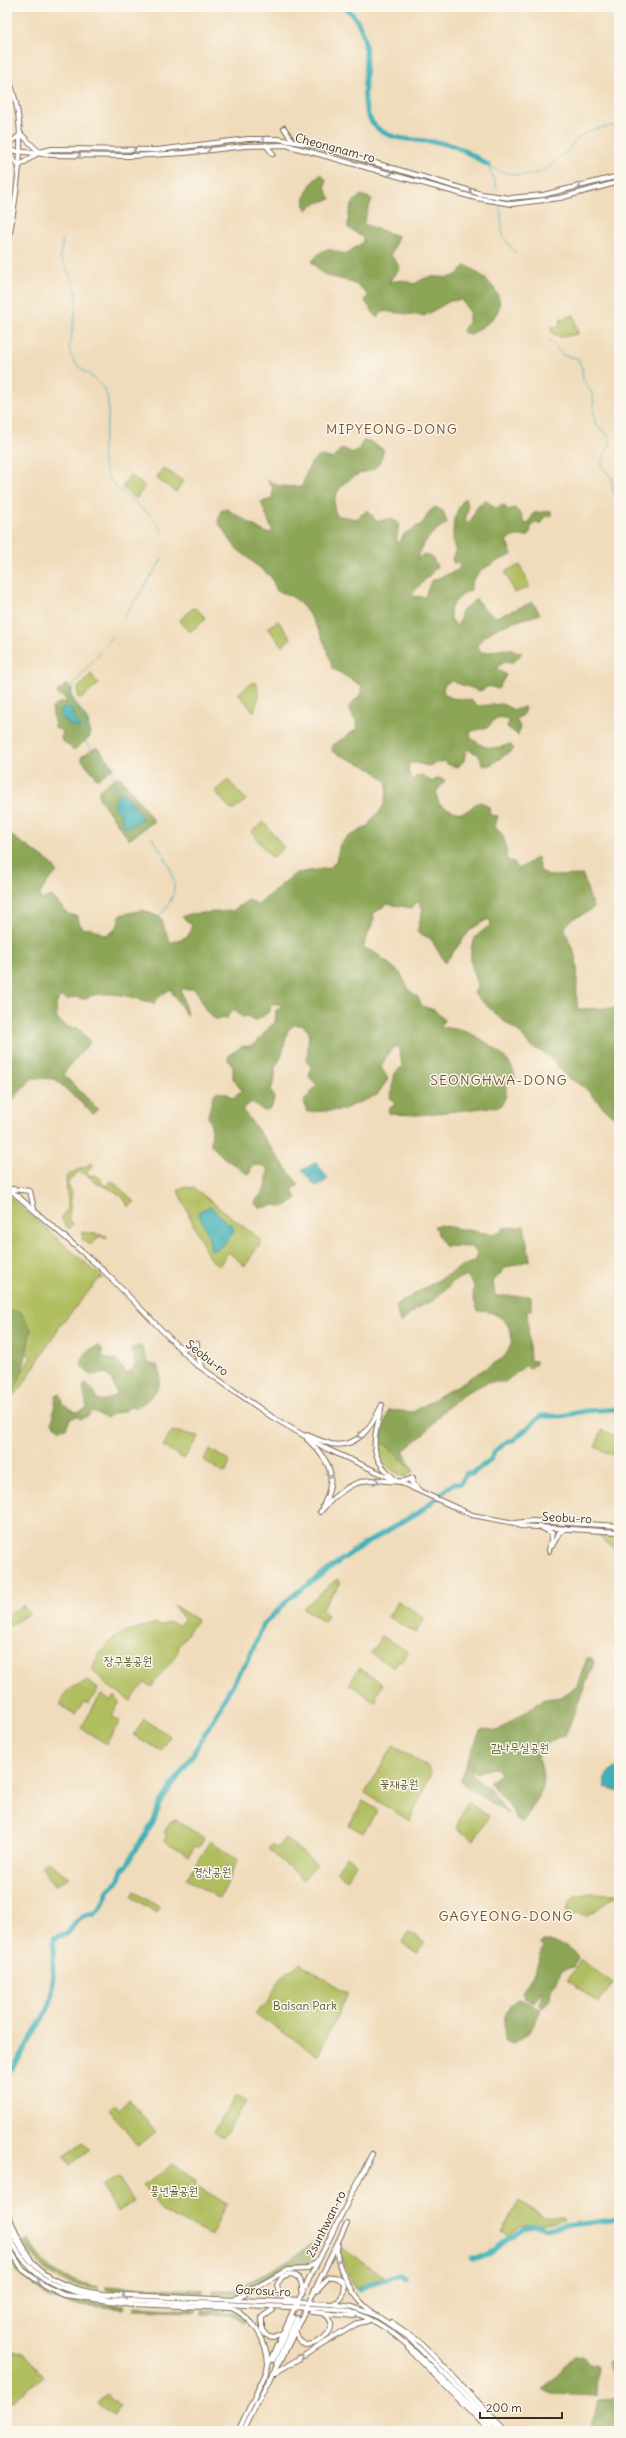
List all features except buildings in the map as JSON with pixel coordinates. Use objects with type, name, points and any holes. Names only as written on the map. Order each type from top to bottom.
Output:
[{"type":"main road","points":[[7,75],[18,105],[21,134],[19,166],[7,253]]},
{"type":"main road","points":[[284,128],[292,141]]},
{"type":"main road","points":[[7,146],[21,134]]},
{"type":"main road","points":[[19,166],[39,152],[21,134]]},
{"type":"main road","name":"Cheongnam-ro","points":[[39,152],[52,149],[164,149],[248,139],[292,141],[466,190],[503,198],[543,194],[619,176]]},
{"type":"main road","points":[[264,144],[270,148],[273,154]]},
{"type":"main road","name":"Cheongnam-ro","points":[[7,150],[39,152],[52,155],[138,156],[264,144],[303,149],[451,191],[503,203],[545,201],[619,182]]},
{"type":"main road","points":[[7,153],[19,166]]},
{"type":"main road","points":[[9,1188],[30,1191],[34,1210]]},
{"type":"main road","name":"Seobu-ro","points":[[9,1188],[103,1270],[176,1345],[205,1370],[273,1417],[327,1449],[472,1515],[515,1523],[539,1521],[619,1526]]},
{"type":"main road","points":[[176,1345],[185,1348],[197,1344],[197,1358],[205,1370]]},
{"type":"main road","points":[[301,1433],[333,1444],[352,1442],[365,1433],[382,1405],[376,1432],[375,1451],[383,1466],[398,1482]]},
{"type":"main road","points":[[301,1433],[323,1456],[330,1471],[330,1487],[320,1512],[334,1496],[353,1484],[371,1480],[398,1482],[413,1478],[413,1485],[426,1494]]},
{"type":"main road","name":"Seobu-ro","points":[[515,1523],[520,1526],[619,1532]]},
{"type":"main road","points":[[520,1526],[550,1531],[552,1538],[549,1551],[559,1533],[567,1528]]},
{"type":"main road","name":"2sunhwan-ro","points":[[267,2377],[268,2365],[286,2326],[372,2154]]},
{"type":"main road","points":[[7,2211],[21,2243],[36,2267]]},
{"type":"main road","name":"Garosu-ro","points":[[7,2222],[22,2252],[36,2267],[66,2287],[91,2292],[282,2302],[309,2301],[349,2306],[377,2316],[410,2339],[501,2431]]},
{"type":"main road","name":"2sunhwan-ro","points":[[238,2431],[267,2377],[295,2331],[346,2223],[337,2248],[338,2260],[358,2299],[377,2316]]},
{"type":"main road","name":"Garosu-ro","points":[[7,2233],[22,2259],[48,2282],[65,2290],[110,2299],[282,2308],[294,2310]]},
{"type":"main road","points":[[7,2239],[11,2253]]},
{"type":"main road","points":[[7,2245],[23,2270],[45,2286],[64,2295],[85,2299],[103,2298]]},
{"type":"main road","points":[[234,2300],[287,2270],[306,2269],[319,2259]]},
{"type":"main road","points":[[298,2302],[282,2296],[278,2290],[278,2281],[284,2275],[292,2274],[298,2278],[302,2284],[302,2294]]},
{"type":"main road","points":[[309,2301],[324,2280],[334,2276],[342,2281],[345,2289],[342,2298],[334,2303]]},
{"type":"main road","points":[[307,2283],[310,2288],[316,2287]]},
{"type":"main road","name":"Garosu-ro","points":[[85,2299],[272,2310],[344,2310],[372,2321],[403,2341],[495,2431]]},
{"type":"main road","points":[[110,2299],[117,2302]]},
{"type":"main road","points":[[282,2308],[285,2305],[282,2302],[291,2300]]},
{"type":"main road","points":[[309,2301],[358,2306],[400,2327],[420,2342],[506,2431]]},
{"type":"main road","points":[[231,2308],[244,2314],[253,2324],[267,2351],[268,2365]]},
{"type":"main road","points":[[272,2310],[265,2313],[261,2320],[263,2332],[269,2336],[276,2337],[286,2326]]},
{"type":"main road","points":[[305,2310],[365,2318]]},
{"type":"main road","points":[[295,2331],[298,2339],[305,2345],[312,2344],[323,2339],[329,2332],[331,2324],[328,2317],[322,2312]]},
{"type":"main road","name":"2sunhwan-ro","points":[[243,2431],[295,2318]]},
{"type":"main road","points":[[267,2377],[358,2323],[372,2321]]},
{"type":"main road","points":[[387,2330],[390,2324]]},
{"type":"main road","name":"Garosu-ro","points":[[403,2341],[417,2360],[490,2431]]},
{"type":"green space","points":[[321,174],[326,180],[325,188],[331,199],[317,203],[306,210],[305,200],[308,190],[313,181]]},
{"type":"green space","points":[[361,195],[372,199],[363,224],[398,236],[391,255],[400,268],[389,282],[403,280],[414,284],[429,277],[453,277],[465,265],[486,279],[497,293],[499,309],[494,317],[471,334],[462,332],[468,322],[470,312],[461,300],[450,301],[424,316],[383,311],[377,318],[365,301],[368,296],[364,291],[355,284],[326,275],[320,271],[312,262],[320,253],[331,250],[346,254],[363,242],[363,237],[348,228],[350,210],[354,202]]},
{"type":"green space","points":[[574,315],[578,334],[560,337],[552,333],[551,327],[559,326],[561,319]]},
{"type":"green space","points":[[363,441],[369,441],[384,450],[382,458],[374,469],[355,476],[344,484],[336,494],[334,507],[336,515],[356,519],[368,510],[376,521],[391,519],[399,523],[396,543],[400,541],[404,534],[423,523],[429,512],[435,507],[443,511],[447,523],[428,538],[421,549],[417,560],[423,554],[432,557],[437,567],[410,596],[425,597],[431,581],[458,570],[460,564],[453,563],[452,557],[456,553],[453,532],[455,517],[465,498],[468,507],[465,522],[471,521],[476,509],[485,499],[495,508],[504,505],[508,510],[515,508],[522,516],[523,522],[528,524],[534,513],[551,511],[551,516],[545,516],[541,523],[532,524],[529,536],[515,536],[506,540],[512,555],[499,560],[479,573],[474,578],[471,590],[456,601],[450,611],[450,616],[458,626],[462,611],[476,599],[484,609],[496,617],[533,602],[540,614],[496,629],[482,639],[477,646],[481,652],[509,649],[522,653],[514,662],[505,662],[496,668],[506,675],[498,689],[489,686],[480,691],[451,681],[444,685],[443,692],[451,698],[472,700],[478,706],[502,704],[514,710],[525,707],[523,715],[516,719],[520,727],[518,735],[507,727],[509,721],[502,717],[495,719],[487,728],[471,731],[470,737],[489,748],[498,748],[510,744],[514,749],[490,765],[483,765],[478,754],[466,749],[464,761],[458,767],[449,765],[444,761],[428,766],[417,763],[409,763],[408,771],[414,781],[416,776],[422,775],[432,782],[438,778],[445,780],[436,793],[439,804],[449,809],[461,813],[481,802],[489,807],[490,815],[498,816],[495,827],[505,841],[506,859],[513,862],[519,869],[537,857],[540,870],[548,876],[583,875],[593,908],[572,920],[565,927],[576,961],[578,1009],[619,1008],[619,1119],[609,1113],[584,1087],[567,1077],[549,1056],[529,1045],[519,1032],[501,1019],[474,994],[478,984],[472,965],[472,944],[477,935],[492,924],[488,919],[471,929],[445,963],[431,939],[417,932],[423,909],[417,901],[412,908],[387,904],[373,914],[374,919],[363,947],[377,954],[401,974],[409,990],[417,996],[422,1006],[434,1010],[445,1020],[439,1026],[461,1030],[486,1042],[510,1064],[514,1071],[515,1079],[506,1084],[506,1096],[501,1106],[418,1115],[390,1114],[388,1110],[395,1104],[390,1097],[395,1073],[402,1066],[400,1052],[396,1045],[386,1057],[381,1067],[388,1079],[377,1095],[342,1110],[307,1112],[304,1101],[317,1085],[309,1077],[311,1068],[307,1060],[309,1032],[303,1025],[294,1025],[288,1030],[281,1058],[275,1067],[275,1080],[271,1089],[274,1098],[272,1107],[264,1111],[252,1102],[242,1109],[299,1185],[292,1190],[297,1198],[284,1207],[276,1205],[260,1208],[254,1203],[266,1188],[268,1170],[264,1166],[254,1165],[251,1167],[250,1173],[247,1174],[223,1157],[211,1145],[212,1129],[208,1116],[213,1096],[216,1092],[225,1093],[233,1098],[242,1091],[233,1079],[233,1066],[228,1060],[229,1055],[243,1046],[253,1045],[257,1042],[275,1023],[276,1010],[281,1008],[281,1004],[271,1004],[270,1011],[256,1021],[247,1016],[242,1017],[233,1009],[226,1019],[222,1017],[218,1020],[208,1013],[194,989],[181,989],[187,1016],[170,989],[158,998],[154,1004],[128,996],[108,994],[99,994],[84,999],[75,997],[67,1000],[63,997],[59,998],[56,1005],[57,1019],[67,1027],[78,1028],[90,1042],[63,1074],[98,1109],[93,1114],[55,1079],[32,1078],[7,1106],[7,1094],[13,1082],[7,1071],[7,830],[9,834],[51,863],[57,872],[46,884],[39,896],[42,900],[52,896],[68,914],[77,916],[82,929],[91,928],[105,935],[116,928],[120,915],[143,910],[161,918],[170,943],[188,936],[192,925],[182,917],[189,914],[232,911],[248,900],[258,904],[296,873],[330,868],[336,861],[340,844],[346,838],[369,826],[372,819],[384,805],[387,783],[381,776],[368,767],[332,751],[333,745],[357,729],[357,723],[348,708],[360,695],[362,686],[332,668],[323,640],[313,620],[300,603],[292,597],[277,591],[271,577],[236,548],[218,522],[221,510],[227,509],[266,533],[273,532],[261,502],[272,499],[273,488],[267,480],[280,486],[302,487],[308,468],[315,459],[320,456],[325,456],[332,459],[340,450],[345,449],[353,453],[358,450]]},
{"type":"green space","points":[[163,468],[183,481],[176,492],[156,478]]},
{"type":"green space","points":[[130,475],[145,486],[136,499],[122,488]]},
{"type":"green space","points":[[520,565],[530,587],[514,593],[505,571]]},
{"type":"green space","points":[[193,608],[197,609],[205,617],[204,621],[189,632],[179,621]]},
{"type":"green space","points":[[278,621],[291,638],[282,646],[268,628]]},
{"type":"green space","points":[[91,674],[99,684],[81,699],[78,698],[78,688]]},
{"type":"green space","points":[[253,682],[257,684],[259,697],[254,712],[239,695],[239,693]]},
{"type":"green space","points":[[67,684],[72,689],[71,696],[88,721],[90,737],[74,750],[61,740],[63,731],[55,728],[52,708],[60,702],[67,703],[63,695],[59,696],[57,692]]},
{"type":"green space","points":[[97,747],[114,767],[98,779],[95,778],[95,775],[81,759],[82,756]]},
{"type":"green space","points":[[119,775],[154,821],[129,840],[99,798],[99,790]]},
{"type":"green space","points":[[228,780],[246,800],[232,811],[215,791]]},
{"type":"green space","points":[[264,822],[284,848],[272,858],[251,832]]},
{"type":"green space","points":[[91,1163],[94,1165],[87,1172],[90,1176],[96,1175],[101,1179],[101,1183],[106,1186],[112,1181],[135,1202],[128,1207],[123,1198],[116,1192],[97,1183],[85,1174],[79,1172],[76,1173],[67,1184],[72,1192],[69,1218],[73,1224],[69,1229],[61,1219],[68,1207],[66,1177],[72,1172]]},
{"type":"green space","points":[[185,1187],[194,1188],[262,1241],[245,1266],[228,1252],[219,1266],[209,1258],[178,1191]]},
{"type":"green space","points":[[7,1195],[103,1278],[99,1279],[60,1326],[21,1388],[7,1402],[7,1391],[14,1385],[31,1357],[7,1339]]},
{"type":"green space","points":[[438,1225],[490,1234],[500,1233],[503,1228],[524,1226],[530,1260],[505,1268],[493,1282],[495,1296],[531,1296],[531,1310],[527,1310],[530,1361],[536,1361],[536,1364],[529,1369],[526,1365],[505,1382],[488,1382],[467,1392],[443,1411],[424,1434],[403,1451],[414,1471],[389,1447],[379,1441],[389,1410],[413,1412],[503,1358],[509,1350],[511,1341],[511,1333],[503,1320],[488,1312],[478,1311],[473,1297],[474,1286],[468,1277],[462,1277],[454,1281],[433,1301],[422,1305],[400,1323],[396,1307],[398,1304],[462,1266],[475,1261],[478,1255],[473,1247],[444,1246],[434,1226]]},
{"type":"green space","points":[[82,1232],[107,1236],[106,1239],[100,1236],[91,1245],[83,1241]]},
{"type":"green space","points":[[7,1312],[21,1312],[31,1329],[21,1375],[13,1392],[7,1399]]},
{"type":"green space","points":[[99,1346],[102,1349],[103,1358],[116,1360],[127,1374],[135,1367],[134,1355],[130,1348],[141,1346],[149,1364],[157,1365],[160,1372],[159,1385],[152,1396],[135,1408],[130,1407],[125,1411],[111,1414],[106,1418],[92,1411],[90,1415],[81,1419],[77,1416],[70,1419],[66,1428],[60,1430],[52,1423],[56,1395],[60,1393],[63,1403],[73,1411],[79,1412],[87,1408],[83,1387],[85,1384],[92,1389],[98,1400],[106,1400],[117,1395],[113,1382],[106,1373],[90,1375],[81,1366],[84,1355],[92,1348]]},
{"type":"green space","points":[[602,1430],[619,1437],[619,1458],[595,1447]]},
{"type":"green space","points":[[172,1431],[199,1436],[184,1459],[163,1446]]},
{"type":"green space","points":[[379,1441],[389,1447],[414,1471],[405,1477],[384,1464],[379,1454]]},
{"type":"green space","points":[[210,1449],[230,1462],[226,1472],[223,1473],[204,1460]]},
{"type":"green space","points":[[595,1534],[619,1536],[619,1551],[616,1552],[610,1545]]},
{"type":"green space","points":[[337,1579],[341,1583],[321,1609],[328,1615],[324,1622],[303,1608]]},
{"type":"green space","points":[[398,1601],[425,1618],[416,1633],[388,1617]]},
{"type":"green space","points":[[23,1605],[29,1614],[9,1626],[7,1615]]},
{"type":"green space","name":"장구봉공원","points":[[173,1605],[197,1620],[179,1646],[178,1651],[172,1661],[152,1687],[144,1683],[131,1701],[108,1686],[92,1669],[104,1648],[117,1637],[134,1629],[156,1623],[160,1626],[169,1622],[179,1625],[184,1619]]},
{"type":"green space","points":[[382,1636],[408,1652],[402,1661],[399,1660],[394,1668],[371,1653]]},
{"type":"green space","name":"감나무실공원","points":[[587,1658],[592,1658],[594,1663],[565,1736],[552,1740],[540,1753],[538,1757],[543,1776],[541,1791],[538,1799],[523,1822],[518,1821],[509,1805],[489,1782],[500,1774],[497,1769],[493,1768],[476,1773],[473,1770],[474,1763],[471,1771],[474,1776],[492,1792],[508,1814],[466,1786],[460,1779],[480,1731],[485,1729],[497,1731],[544,1699],[560,1697],[577,1686]]},
{"type":"green space","points":[[359,1668],[383,1684],[375,1696],[377,1699],[375,1702],[349,1684]]},
{"type":"green space","points":[[87,1680],[98,1689],[89,1704],[84,1702],[75,1715],[61,1705],[62,1699],[67,1691]]},
{"type":"green space","points":[[101,1694],[110,1701],[114,1696],[120,1702],[112,1716],[120,1721],[106,1744],[81,1728]]},
{"type":"green space","points":[[144,1719],[170,1736],[161,1751],[134,1735]]},
{"type":"green space","name":"꽃재공원","points":[[394,1745],[429,1768],[431,1773],[410,1821],[365,1793]]},
{"type":"green space","points":[[363,1801],[378,1810],[363,1833],[349,1825]]},
{"type":"green space","points":[[467,1802],[489,1816],[474,1840],[456,1828]]},
{"type":"green space","points":[[176,1820],[204,1838],[198,1848],[195,1846],[189,1856],[164,1840],[167,1835],[164,1833],[171,1821]]},
{"type":"green space","points":[[285,1838],[317,1865],[304,1880],[268,1849],[273,1844],[277,1848]]},
{"type":"green space","name":"경산공원","points":[[210,1841],[238,1859],[220,1899],[186,1879]]},
{"type":"green space","points":[[347,1856],[356,1863],[347,1880],[336,1872]]},
{"type":"green space","points":[[46,1861],[69,1877],[55,1886],[41,1866]]},
{"type":"green space","points":[[135,1892],[159,1907],[156,1913],[132,1897]]},
{"type":"green space","points":[[590,1893],[619,1894],[588,1915],[567,1914],[569,1904],[574,1898]]},
{"type":"green space","points":[[408,1932],[425,1943],[418,1954],[402,1943]]},
{"type":"green space","points":[[542,1941],[558,1943],[569,1948],[576,1954],[578,1959],[573,1967],[562,1970],[551,1990],[550,1999],[544,2008],[540,2005],[542,1990],[534,2002],[524,1998],[522,1992],[534,1973],[544,1947],[541,1944]]},
{"type":"green space","points":[[581,1960],[613,1983],[599,2003],[567,1980]]},
{"type":"green space","name":"Balsan Park","points":[[300,1963],[347,1993],[347,1996],[319,2053],[316,2054],[255,2014],[268,2002],[280,1978]]},
{"type":"green space","points":[[518,1999],[533,2004],[541,2009],[530,2030],[523,2037],[512,2044],[506,2041],[504,2023],[509,2007]]},
{"type":"green space","points":[[236,2096],[246,2102],[223,2138],[214,2132]]},
{"type":"green space","points":[[129,2099],[156,2133],[137,2145],[109,2110],[114,2105],[118,2109]]},
{"type":"green space","points":[[83,2142],[90,2150],[70,2165],[64,2156]]},
{"type":"green space","name":"풍년골공원","points":[[173,2164],[196,2180],[195,2185],[227,2204],[211,2236],[161,2211],[143,2185]]},
{"type":"green space","points":[[118,2177],[134,2202],[117,2212],[102,2186]]},
{"type":"green space","points":[[519,2201],[544,2217],[563,2218],[564,2221],[519,2226],[508,2235],[502,2232]]},
{"type":"green space","points":[[320,2238],[322,2240],[309,2262],[303,2266],[291,2265],[239,2294],[213,2294],[213,2290],[235,2290],[296,2256]]},
{"type":"green space","points":[[28,2240],[43,2260],[57,2273],[74,2281],[98,2287],[98,2289],[73,2285],[54,2277],[39,2264],[23,2243]]},
{"type":"green space","points":[[7,2248],[14,2262],[25,2274],[36,2284],[49,2291],[93,2303],[124,2306],[124,2309],[77,2305],[49,2297],[18,2273],[7,2257]]},
{"type":"green space","points":[[342,2248],[384,2276],[355,2289],[339,2254]]},
{"type":"green space","points":[[106,2286],[203,2290],[203,2294],[106,2290]]},
{"type":"green space","points":[[134,2307],[196,2310],[196,2312],[133,2310]]},
{"type":"green space","points":[[202,2310],[233,2313],[244,2317],[249,2321],[243,2323],[230,2315],[202,2314]]},
{"type":"green space","points":[[619,2348],[619,2429],[615,2431],[590,2431],[597,2400],[615,2399],[617,2395],[616,2381],[608,2363]]},
{"type":"green space","points":[[24,2352],[44,2376],[7,2405],[7,2353]]},
{"type":"green space","points":[[574,2356],[582,2356],[588,2365],[596,2365],[596,2396],[551,2394],[544,2389]]},
{"type":"green space","points":[[107,2394],[119,2405],[114,2415],[98,2405],[98,2402]]},
{"type":"water","points":[[69,706],[80,729],[71,726],[60,716],[60,710]]},
{"type":"water","points":[[121,793],[126,795],[143,818],[129,827],[123,824],[120,813],[114,807],[117,796]]},
{"type":"water","points":[[316,1162],[328,1179],[319,1186],[314,1185],[302,1170]]},
{"type":"water","points":[[210,1206],[223,1219],[232,1225],[234,1232],[222,1246],[211,1250],[208,1235],[198,1212]]},
{"type":"water","points":[[615,1768],[619,1769],[619,1791],[605,1787],[607,1774]]},
{"type":"waterway","points":[[345,7],[357,21],[364,36],[366,52],[365,100],[368,114],[375,126],[382,132],[391,136],[450,145],[488,165]]},
{"type":"waterway","points":[[488,165],[510,174],[528,175],[536,173],[552,165],[558,158],[567,152],[580,136],[585,133],[602,128],[619,126]]},
{"type":"waterway","points":[[488,165],[497,188]]},
{"type":"waterway","points":[[500,206],[503,236],[516,254]]},
{"type":"waterway","points":[[63,239],[60,258],[72,278],[76,294],[76,310],[69,350],[79,366],[102,387],[108,402],[108,419],[103,444],[103,461],[105,470],[110,480],[117,488],[151,516],[158,524],[163,534]]},
{"type":"waterway","points":[[549,339],[563,355],[578,359],[582,368],[583,379],[593,395],[595,423],[608,435],[611,442],[602,461],[602,467],[612,478],[613,492],[619,500]]},
{"type":"waterway","points":[[122,620],[163,558]]},
{"type":"waterway","points":[[107,643],[113,634]]},
{"type":"waterway","points":[[100,652],[69,690],[71,698],[82,713],[85,720],[86,742],[117,780],[114,791],[118,797]]},
{"type":"waterway","points":[[69,708],[72,702]]},
{"type":"waterway","points":[[79,728],[86,731]]},
{"type":"waterway","points":[[139,822],[143,828]]},
{"type":"waterway","points":[[152,838],[166,860],[174,880],[174,890],[171,899],[165,909],[155,920]]},
{"type":"waterway","points":[[7,2073],[14,2067],[48,2009],[52,1997],[54,1938],[67,1934],[77,1921],[86,1915],[94,1914],[101,1908],[108,1891],[118,1882],[122,1870],[127,1866],[132,1855],[153,1823],[160,1804],[192,1756],[239,1673],[246,1664],[264,1624],[291,1597],[355,1550],[422,1510],[453,1484],[460,1484],[467,1473],[472,1474],[491,1459],[495,1451],[508,1441],[514,1440],[541,1416],[562,1416],[585,1411],[619,1409]]},
{"type":"waterway","points":[[471,2259],[481,2258],[490,2253],[525,2228],[535,2226],[547,2228],[619,2219]]},
{"type":"waterway","points":[[359,2290],[370,2284],[399,2275],[405,2279]]},
{"type":"district","name":"MIPYEONG-DONG","points":[[392,429]]},
{"type":"district","name":"SEONGHWA-DONG","points":[[499,1080]]},
{"type":"district","name":"GAGYEONG-DONG","points":[[506,1916]]}]
